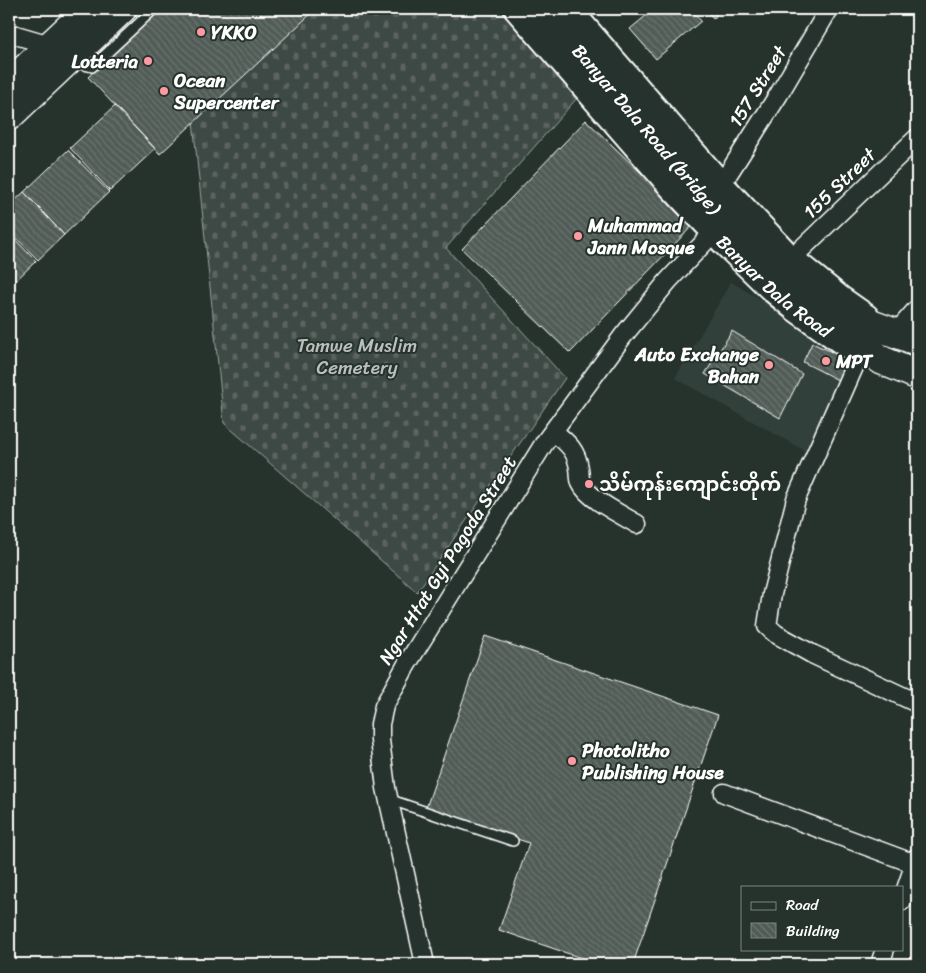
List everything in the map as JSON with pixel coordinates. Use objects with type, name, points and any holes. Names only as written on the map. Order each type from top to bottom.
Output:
[{"type":"main road","points":[[9,116],[58,53],[88,9]]},
{"type":"main road","points":[[9,84],[122,9]]},
{"type":"main road","name":"Banyar Dala Road","points":[[517,9],[714,232],[771,288],[795,308],[847,345],[917,375]]},
{"type":"main road","name":"Banyar Dala Road (bridge)","points":[[544,9],[735,231],[767,264],[819,305]]},
{"type":"main road","name":"Banyar Dala Road","points":[[568,9],[721,185],[791,259],[839,298],[900,335]]},
{"type":"main road","points":[[819,305],[900,335]]},
{"type":"main road","points":[[819,305],[871,356]]},
{"type":"street","name":"157 Street","points":[[721,185],[779,94],[829,9]]},
{"type":"street","points":[[9,33],[58,53]]},
{"type":"street","name":"155 Street","points":[[791,259],[917,138]]},
{"type":"street","name":"Ngar Htat Gyi Pagoda Street","points":[[425,964],[388,798],[380,740],[380,724],[384,706],[407,664],[553,431],[629,329],[668,281],[714,232]]},
{"type":"street","points":[[900,335],[917,309]]},
{"type":"street","points":[[871,356],[796,499],[772,594],[768,626],[776,634],[812,654],[917,703]]},
{"type":"street","points":[[553,431],[574,450],[580,482],[586,491],[594,498],[637,524]]},
{"type":"street","points":[[724,794],[916,861],[904,895]]},
{"type":"street","points":[[880,964],[886,950]]},
{"type":"lane","points":[[58,53],[92,67],[154,9]]},
{"type":"lane","points":[[388,798],[513,840]]},
{"type":"shaded area","points":[[731,282],[853,353],[807,452],[675,378]]},
{"type":"green space","name":"Tamwe Muslim Cemetery","points":[[315,9],[508,9],[584,90],[446,248],[565,378],[417,592],[224,423],[193,121]]},
{"type":"building","name":"Ocean Supercenter","points":[[159,9],[316,9],[160,154],[88,77]]},
{"type":"building","points":[[654,9],[691,9],[701,21],[656,59],[630,29]]},
{"type":"building","points":[[705,9],[719,9],[714,19]]},
{"type":"building","points":[[115,106],[155,149],[110,191],[70,148]]},
{"type":"building","name":"Muhammad Jann Mosque","points":[[586,120],[694,224],[570,353],[462,249]]},
{"type":"building","points":[[68,150],[109,192],[64,235],[24,192]]},
{"type":"building","points":[[24,192],[64,235],[38,260],[9,230],[9,206]]},
{"type":"building","points":[[9,233],[36,261],[9,287]]},
{"type":"building","points":[[732,331],[802,374],[780,418],[705,374]]},
{"type":"building","points":[[812,343],[847,359],[838,380],[803,362]]},
{"type":"building","name":"Photolitho Publishing House","points":[[485,636],[718,715],[633,964],[596,964],[499,930],[529,843],[426,808]]},
{"type":"place","name":"YKKO","points":[[201,32]]},
{"type":"place","name":"Lotteria","points":[[148,61]]},
{"type":"place","name":"Ocean Supercenter","points":[[164,91]]},
{"type":"place","name":"Muhammad Jann Mosque","points":[[578,236]]},
{"type":"place","name":"MPT","points":[[826,361]]},
{"type":"place","name":"Auto Exchange Bahan","points":[[769,365]]},
{"type":"place","name":"သိမ်ကုန်းကျောင်းတိုက်","points":[[589,484]]},
{"type":"place","name":"Photolitho Publishing House","points":[[572,761]]}]
